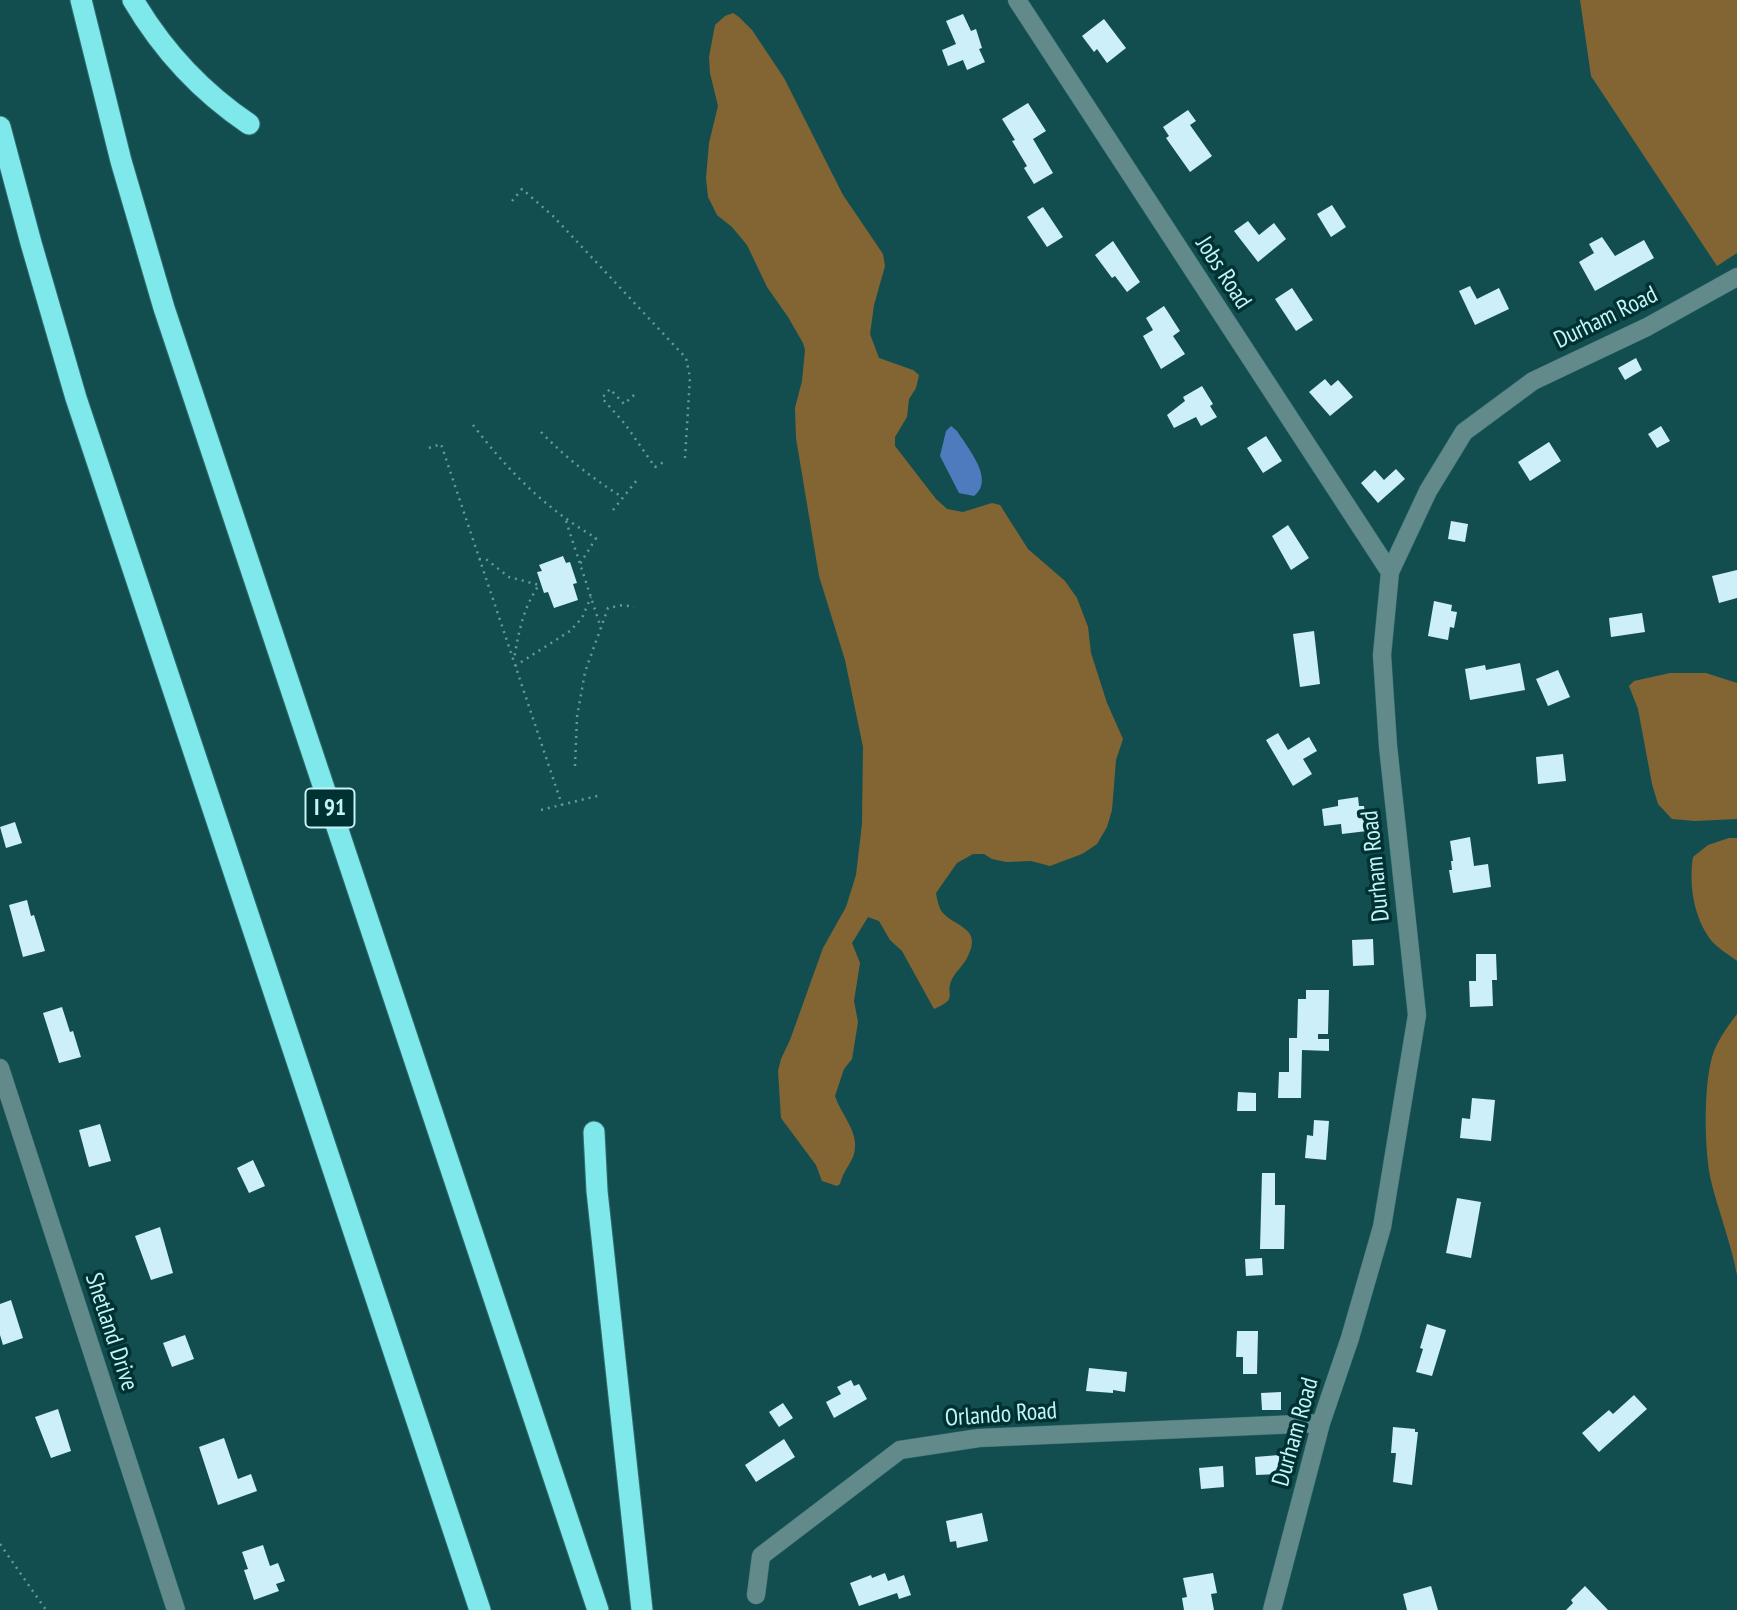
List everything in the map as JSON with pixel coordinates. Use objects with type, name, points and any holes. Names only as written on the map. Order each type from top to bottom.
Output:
[{"type":"highway","name":"I 91","points":[[81,0],[121,161],[164,308],[598,1610]]},
{"type":"highway","points":[[133,0],[156,37],[191,78],[215,100],[249,124]]},
{"type":"highway","points":[[0,127],[76,398],[480,1610]]},
{"type":"highway","points":[[594,1132],[597,1191],[642,1610]]},
{"type":"street","name":"Jobs Road","points":[[1017,0],[1390,572]]},
{"type":"street","name":"Durham Road","points":[[1272,1610],[1321,1423],[1350,1338],[1382,1227],[1417,1015],[1388,746],[1382,655],[1390,572],[1428,491],[1464,432],[1533,381],[1647,327],[1737,277]]},
{"type":"street","name":"Shetland Drive","points":[[0,1068],[176,1610]]},
{"type":"street","name":"Orlando Road","points":[[756,1595],[761,1556],[900,1450],[979,1438],[1321,1423]]},
{"type":"path","points":[[512,201],[522,189],[553,216],[686,358],[690,377],[685,458]]},
{"type":"path","points":[[634,396],[624,404],[610,389],[602,398],[655,467],[667,460]]},
{"type":"path","points":[[473,425],[520,481],[566,520],[596,538],[580,564]]},
{"type":"path","points":[[541,432],[586,474],[622,497]]},
{"type":"path","points":[[429,448],[441,444],[562,805]]},
{"type":"path","points":[[613,510],[636,480]]},
{"type":"path","points":[[566,520],[601,628]]},
{"type":"path","points":[[478,559],[487,560],[509,577],[539,585],[529,600],[520,623],[514,664]]},
{"type":"path","points":[[514,664],[570,631],[582,618],[591,597]]},
{"type":"path","points":[[575,766],[577,717],[585,672],[608,608],[634,607]]},
{"type":"path","points":[[541,810],[601,795]]},
{"type":"path","points":[[0,1544],[46,1610]]},
{"type":"shaded area","points":[[1580,0],[1737,0],[1737,253],[1717,266],[1591,76]]},
{"type":"shaded area","points":[[733,13],[752,30],[784,78],[843,195],[883,254],[885,266],[874,305],[870,334],[879,358],[913,370],[919,375],[916,388],[909,399],[907,417],[895,437],[895,446],[936,499],[947,509],[963,512],[992,503],[1000,505],[1028,549],[1065,581],[1077,598],[1088,627],[1091,653],[1107,703],[1123,739],[1116,760],[1112,810],[1107,827],[1097,844],[1082,854],[1050,866],[1031,861],[1006,862],[984,854],[973,854],[957,863],[936,893],[942,912],[966,929],[972,939],[968,956],[950,984],[947,1002],[934,1009],[902,951],[890,940],[879,921],[868,917],[852,943],[860,963],[854,1001],[858,1022],[852,1059],[844,1069],[835,1096],[852,1131],[855,1146],[853,1158],[837,1186],[822,1181],[816,1165],[781,1118],[778,1071],[823,948],[846,907],[856,875],[862,824],[863,747],[845,660],[819,576],[796,438],[795,408],[802,381],[805,350],[788,317],[767,287],[747,245],[732,227],[717,215],[708,197],[706,178],[709,143],[718,106],[709,57],[715,25]]},
{"type":"shaded area","points":[[1670,673],[1706,673],[1737,683],[1737,819],[1672,819],[1658,804],[1638,709],[1629,686],[1634,681]]},
{"type":"shaded area","points":[[1737,838],[1737,961],[1708,936],[1699,918],[1692,887],[1693,857],[1708,845]]},
{"type":"shaded area","points":[[1737,1014],[1737,1275],[1711,1181],[1706,1115],[1710,1064],[1722,1036]]},
{"type":"water","points":[[951,426],[978,463],[982,481],[974,496],[959,493],[940,456],[946,431]]},
{"type":"building","points":[[963,14],[971,31],[976,29],[982,48],[979,49],[985,62],[967,70],[963,60],[948,66],[942,50],[956,44],[946,21]]},
{"type":"building","points":[[1104,19],[1126,48],[1107,63],[1097,49],[1094,52],[1082,36]]},
{"type":"building","points":[[1028,103],[1046,131],[1033,139],[1053,173],[1034,184],[1012,141],[1015,140],[1002,119]]},
{"type":"building","points":[[1188,110],[1196,121],[1190,125],[1212,156],[1190,172],[1166,138],[1169,136],[1163,127]]},
{"type":"building","points":[[1332,205],[1346,227],[1331,237],[1317,214]]},
{"type":"building","points":[[1043,207],[1063,237],[1047,247],[1027,217]]},
{"type":"building","points":[[1248,221],[1259,235],[1274,223],[1286,239],[1258,262],[1234,231]]},
{"type":"building","points":[[1602,237],[1615,256],[1644,240],[1654,258],[1595,291],[1579,262],[1594,253],[1589,244]]},
{"type":"building","points":[[1113,241],[1140,282],[1127,292],[1115,276],[1112,278],[1095,255]]},
{"type":"building","points":[[1470,286],[1477,299],[1499,288],[1509,309],[1475,325],[1459,291]]},
{"type":"building","points":[[1292,288],[1313,320],[1296,331],[1275,299]]},
{"type":"building","points":[[1164,306],[1180,331],[1173,336],[1185,354],[1161,369],[1143,336],[1153,330],[1146,318]]},
{"type":"building","points":[[1636,358],[1642,370],[1625,380],[1618,368]]},
{"type":"building","points":[[1325,379],[1331,386],[1338,380],[1353,397],[1330,416],[1309,392]]},
{"type":"building","points":[[1202,386],[1217,417],[1201,426],[1196,417],[1174,428],[1167,415],[1185,401],[1183,397]]},
{"type":"building","points":[[1661,426],[1670,441],[1657,448],[1648,434]]},
{"type":"building","points":[[1266,436],[1282,461],[1263,473],[1247,448]]},
{"type":"building","points":[[1549,442],[1561,461],[1530,481],[1518,462]]},
{"type":"building","points":[[1396,469],[1405,479],[1378,503],[1361,483],[1375,470],[1384,480]]},
{"type":"building","points":[[1451,521],[1468,524],[1465,542],[1448,539]]},
{"type":"building","points":[[1288,525],[1309,558],[1291,570],[1272,536]]},
{"type":"building","points":[[563,556],[566,563],[570,562],[577,583],[573,584],[578,600],[554,608],[548,592],[544,593],[537,572],[542,571],[539,565]]},
{"type":"building","points":[[1737,570],[1737,598],[1719,603],[1712,576]]},
{"type":"building","points":[[1434,601],[1452,605],[1451,611],[1457,612],[1448,640],[1428,636]]},
{"type":"building","points":[[1642,613],[1645,632],[1611,637],[1609,618]]},
{"type":"building","points":[[1314,631],[1320,684],[1300,687],[1293,634]]},
{"type":"building","points":[[1520,663],[1525,690],[1470,700],[1465,669],[1485,665],[1486,670]]},
{"type":"building","points":[[1558,670],[1570,697],[1548,706],[1536,679]]},
{"type":"building","points":[[1278,733],[1288,750],[1309,737],[1317,751],[1303,759],[1312,774],[1293,786],[1266,740]]},
{"type":"building","points":[[1563,754],[1566,781],[1538,784],[1536,757]]},
{"type":"building","points":[[1358,797],[1359,806],[1364,806],[1367,831],[1342,834],[1341,824],[1324,826],[1322,809],[1338,806],[1338,800]]},
{"type":"building","points":[[15,822],[22,843],[6,848],[0,827]]},
{"type":"building","points":[[1470,837],[1474,866],[1488,864],[1491,887],[1453,893],[1449,870],[1452,870],[1453,861],[1450,841]]},
{"type":"building","points":[[27,900],[45,951],[23,957],[9,905]]},
{"type":"building","points":[[1373,939],[1374,965],[1353,966],[1352,940]]},
{"type":"building","points":[[1476,954],[1496,954],[1497,980],[1492,980],[1493,1006],[1470,1007],[1469,981],[1476,981]]},
{"type":"building","points":[[1306,990],[1329,990],[1328,1034],[1318,1034],[1318,1039],[1329,1039],[1329,1051],[1302,1050],[1301,1098],[1278,1098],[1279,1072],[1289,1072],[1289,1038],[1297,1038],[1298,999],[1306,999]]},
{"type":"building","points":[[62,1007],[81,1057],[59,1063],[43,1013]]},
{"type":"building","points":[[1238,1092],[1256,1093],[1256,1111],[1237,1111]]},
{"type":"building","points":[[1472,1098],[1495,1100],[1491,1141],[1460,1138],[1462,1118],[1470,1119]]},
{"type":"building","points":[[1314,1120],[1329,1121],[1326,1160],[1305,1158],[1307,1135],[1313,1136]]},
{"type":"building","points":[[100,1124],[111,1161],[89,1167],[79,1130]]},
{"type":"building","points":[[253,1160],[265,1186],[249,1193],[237,1168]]},
{"type":"building","points":[[1262,1173],[1275,1173],[1275,1205],[1285,1205],[1284,1249],[1260,1249]]},
{"type":"building","points":[[1457,1198],[1481,1202],[1471,1258],[1446,1253]]},
{"type":"building","points":[[160,1227],[173,1273],[151,1280],[135,1236]]},
{"type":"building","points":[[1262,1258],[1263,1275],[1246,1276],[1245,1259]]},
{"type":"building","points":[[11,1300],[23,1338],[3,1345],[0,1335],[0,1304]]},
{"type":"building","points":[[1427,1324],[1446,1330],[1432,1376],[1416,1372]]},
{"type":"building","points":[[1237,1331],[1258,1331],[1257,1374],[1243,1374],[1243,1357],[1236,1357]]},
{"type":"building","points":[[185,1335],[194,1359],[172,1367],[163,1343]]},
{"type":"building","points":[[1089,1368],[1127,1372],[1125,1392],[1086,1391]]},
{"type":"building","points":[[851,1380],[854,1386],[859,1384],[867,1399],[834,1418],[826,1402],[841,1394],[837,1387]]},
{"type":"building","points":[[1281,1392],[1281,1410],[1262,1410],[1261,1393]]},
{"type":"building","points":[[1634,1395],[1647,1409],[1599,1452],[1582,1433],[1609,1410],[1613,1414]]},
{"type":"building","points":[[783,1403],[793,1418],[779,1427],[769,1412]]},
{"type":"building","points":[[58,1409],[71,1451],[51,1458],[35,1417]]},
{"type":"building","points":[[1393,1427],[1415,1429],[1415,1432],[1418,1432],[1412,1485],[1393,1482],[1396,1453],[1391,1453]]},
{"type":"building","points":[[224,1438],[238,1479],[251,1474],[257,1491],[218,1505],[199,1447]]},
{"type":"building","points":[[784,1439],[795,1457],[756,1482],[745,1465]]},
{"type":"building","points":[[1279,1455],[1280,1474],[1256,1475],[1255,1457]]},
{"type":"building","points":[[1223,1466],[1224,1487],[1201,1489],[1199,1468]]},
{"type":"building","points":[[982,1513],[988,1541],[957,1548],[956,1541],[950,1542],[946,1521]]},
{"type":"building","points":[[263,1545],[270,1566],[278,1563],[285,1581],[276,1584],[279,1591],[254,1600],[244,1570],[248,1569],[242,1552]]},
{"type":"building","points":[[885,1573],[888,1581],[904,1575],[911,1595],[899,1599],[897,1593],[859,1606],[850,1583]]},
{"type":"building","points":[[1213,1573],[1217,1593],[1211,1594],[1214,1610],[1184,1610],[1182,1598],[1187,1597],[1183,1578]]},
{"type":"building","points":[[1431,1586],[1438,1610],[1407,1610],[1403,1594]]},
{"type":"building","points":[[1585,1586],[1608,1610],[1566,1610],[1573,1603],[1571,1600]]}]
